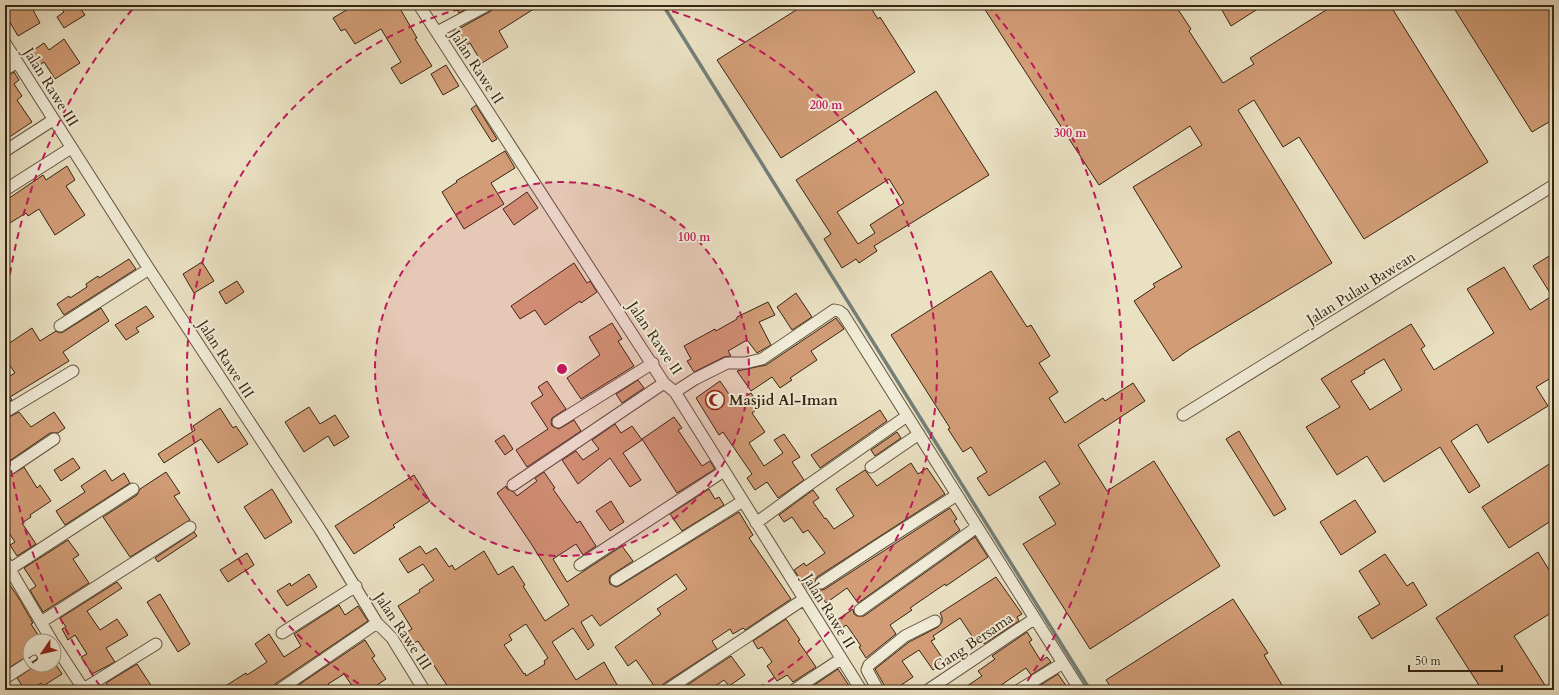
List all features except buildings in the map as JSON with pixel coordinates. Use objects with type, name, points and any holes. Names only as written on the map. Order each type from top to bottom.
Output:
[{"type":"street","name":"Jalan Rawe II","points":[[419,5],[653,363],[664,383],[675,392],[861,690]]},
{"type":"street","points":[[437,32],[488,5]]},
{"type":"street","name":"Jalan Rawe III","points":[[5,43],[149,269],[322,531],[377,623],[392,638],[424,690]]},
{"type":"street","points":[[5,70],[17,62]]},
{"type":"street","points":[[5,151],[53,120]]},
{"type":"street","points":[[5,190],[71,148]]},
{"type":"street","name":"Jalan Pulau Bawean","points":[[1183,415],[1554,185]]},
{"type":"street","points":[[60,326],[149,269]]},
{"type":"street","points":[[675,392],[695,379],[727,363],[745,363],[762,359],[834,310],[839,311],[843,314],[1080,690]]},
{"type":"street","points":[[558,422],[653,363]]},
{"type":"street","points":[[5,412],[73,371]]},
{"type":"street","points":[[513,485],[664,383]]},
{"type":"street","points":[[756,523],[907,416]]},
{"type":"street","points":[[870,467],[919,434]]},
{"type":"street","points":[[5,472],[54,439]]},
{"type":"street","points":[[580,565],[724,471]]},
{"type":"street","points":[[48,633],[7,565],[132,489]]},
{"type":"street","points":[[821,583],[957,495]]},
{"type":"street","points":[[616,580],[743,501]]},
{"type":"street","points":[[41,622],[190,527]]},
{"type":"street","points":[[860,610],[977,527]]},
{"type":"street","points":[[282,633],[356,586]]},
{"type":"street","points":[[667,690],[804,599]]},
{"type":"street","name":"Gang Bersama","points":[[928,690],[1034,618]]},
{"type":"street","points":[[878,690],[867,670],[869,665],[905,636],[935,621]]},
{"type":"street","points":[[279,690],[377,623]]},
{"type":"street","points":[[62,657],[83,690],[156,644]]},
{"type":"street","points":[[794,690],[841,659]]},
{"type":"street","points":[[1019,690],[1063,664]]},
{"type":"street","points":[[5,678],[22,667]]},
{"type":"waterway","points":[[5,7],[19,5]]},
{"type":"waterway","points":[[663,5],[1090,690]]},
{"type":"place","name":"Masjid Al-Iman","points":[[715,400]]}]
